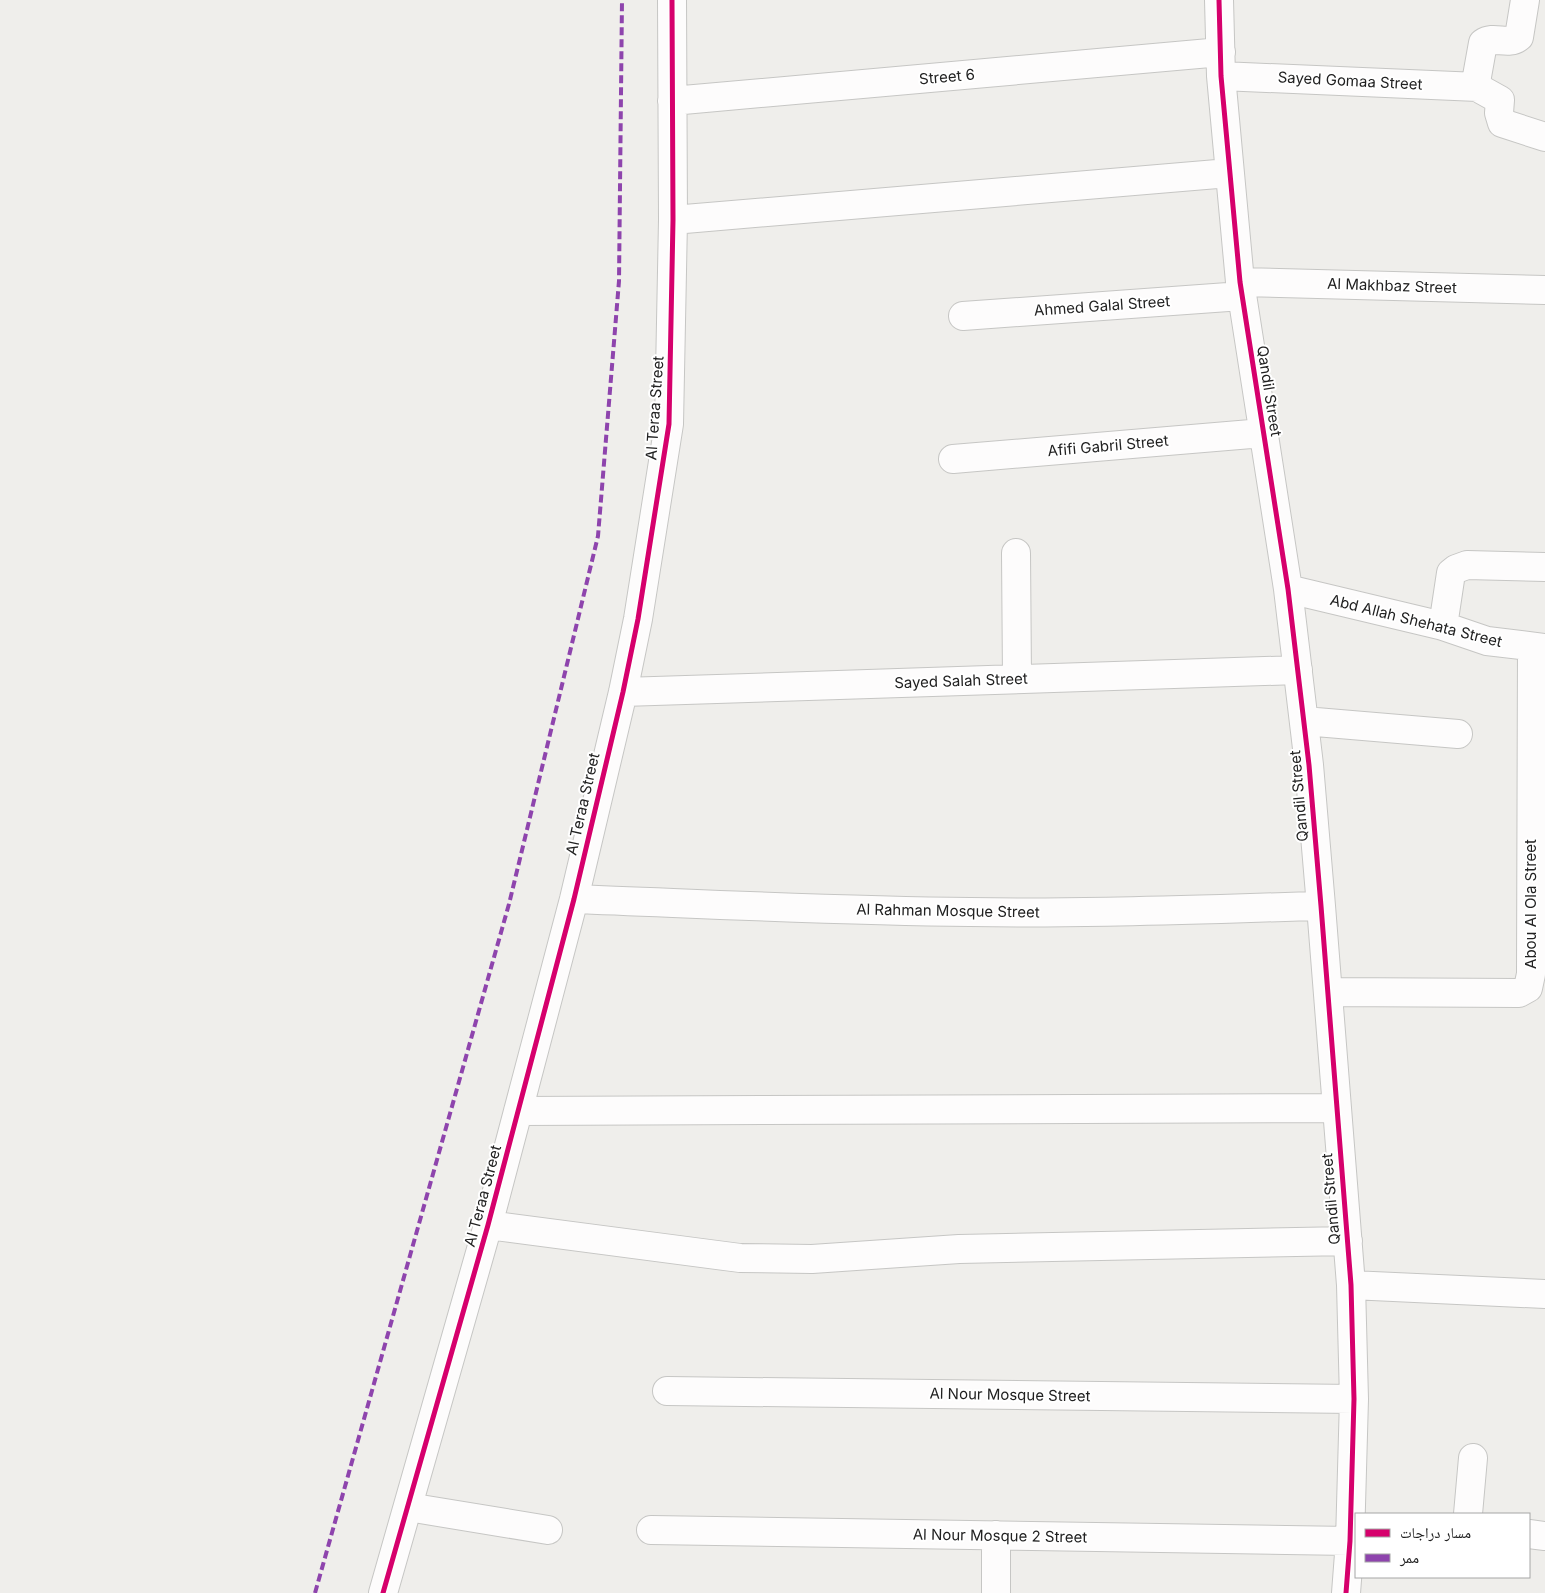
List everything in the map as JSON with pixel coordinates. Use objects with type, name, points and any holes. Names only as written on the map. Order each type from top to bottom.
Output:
[{"type":"street","name":"Al Teraa Street","points":[[383,1593],[488,1225],[574,899],[623,692],[638,619],[669,424],[673,220],[672,0]]},
{"type":"street","name":"Qandil Street","points":[[1219,0],[1221,64],[1229,173],[1241,289],[1288,589],[1304,721],[1348,1241],[1354,1399],[1352,1525],[1346,1593]]},
{"type":"street","points":[[1525,0],[1519,38],[1509,42],[1490,39],[1480,46],[1476,77],[1478,87],[1500,100],[1499,113],[1502,123],[1545,137]]},
{"type":"street","name":"Street 6","points":[[672,102],[1221,64]]},
{"type":"street","name":"Sayed Gomaa Street","points":[[1221,64],[1478,87]]},
{"type":"street","points":[[673,220],[1229,173]]},
{"type":"street","name":"Al Makhbaz Street","points":[[1241,289],[1545,290]]},
{"type":"street","name":"Ahmed Galal Street","points":[[963,316],[1241,289]]},
{"type":"street","name":"Afifi Gabril Street","points":[[953,459],[1263,432]]},
{"type":"street","points":[[1016,553],[1017,679]]},
{"type":"street","points":[[1443,626],[1451,573],[1456,569],[1467,565],[1545,567]]},
{"type":"street","name":"Abd Allah Shehata Street","points":[[1288,589],[1443,626],[1487,641],[1539,648]]},
{"type":"street","name":"Abou Al Ola Street","points":[[1328,992],[1519,993],[1528,988],[1531,974],[1539,648]]},
{"type":"street","name":"Sayed Salah Street","points":[[623,692],[1298,670]]},
{"type":"street","points":[[1304,721],[1458,734]]},
{"type":"street","name":"Al Rahman Mosque Street","points":[[574,899],[836,910],[971,912],[1106,912],[1321,906]]},
{"type":"street","points":[[518,1111],[1336,1108]]},
{"type":"street","points":[[488,1225],[740,1258],[812,1259],[959,1249],[1348,1241]]},
{"type":"street","points":[[1351,1285],[1545,1294]]},
{"type":"street","name":"Al Nour Mosque Street","points":[[666,1392],[1354,1399]]},
{"type":"street","points":[[1468,1513],[1473,1458]]},
{"type":"street","points":[[408,1507],[548,1530]]},
{"type":"street","name":"Al Nour Mosque 2 Street","points":[[651,1530],[996,1536],[1352,1525]]},
{"type":"street","points":[[1530,1534],[1545,1536]]},
{"type":"street","points":[[996,1536],[996,1593]]},
{"type":"marked path","points":[[315,1593],[509,904],[598,536],[619,281],[622,0]]},
{"type":"cycle path","points":[[383,1593],[488,1225],[574,899],[623,692],[638,619],[669,424],[673,220],[672,0]]},
{"type":"cycle path","points":[[1219,0],[1221,76],[1240,282],[1288,589],[1309,765],[1321,906],[1351,1285],[1354,1399],[1350,1541],[1346,1593]]}]
